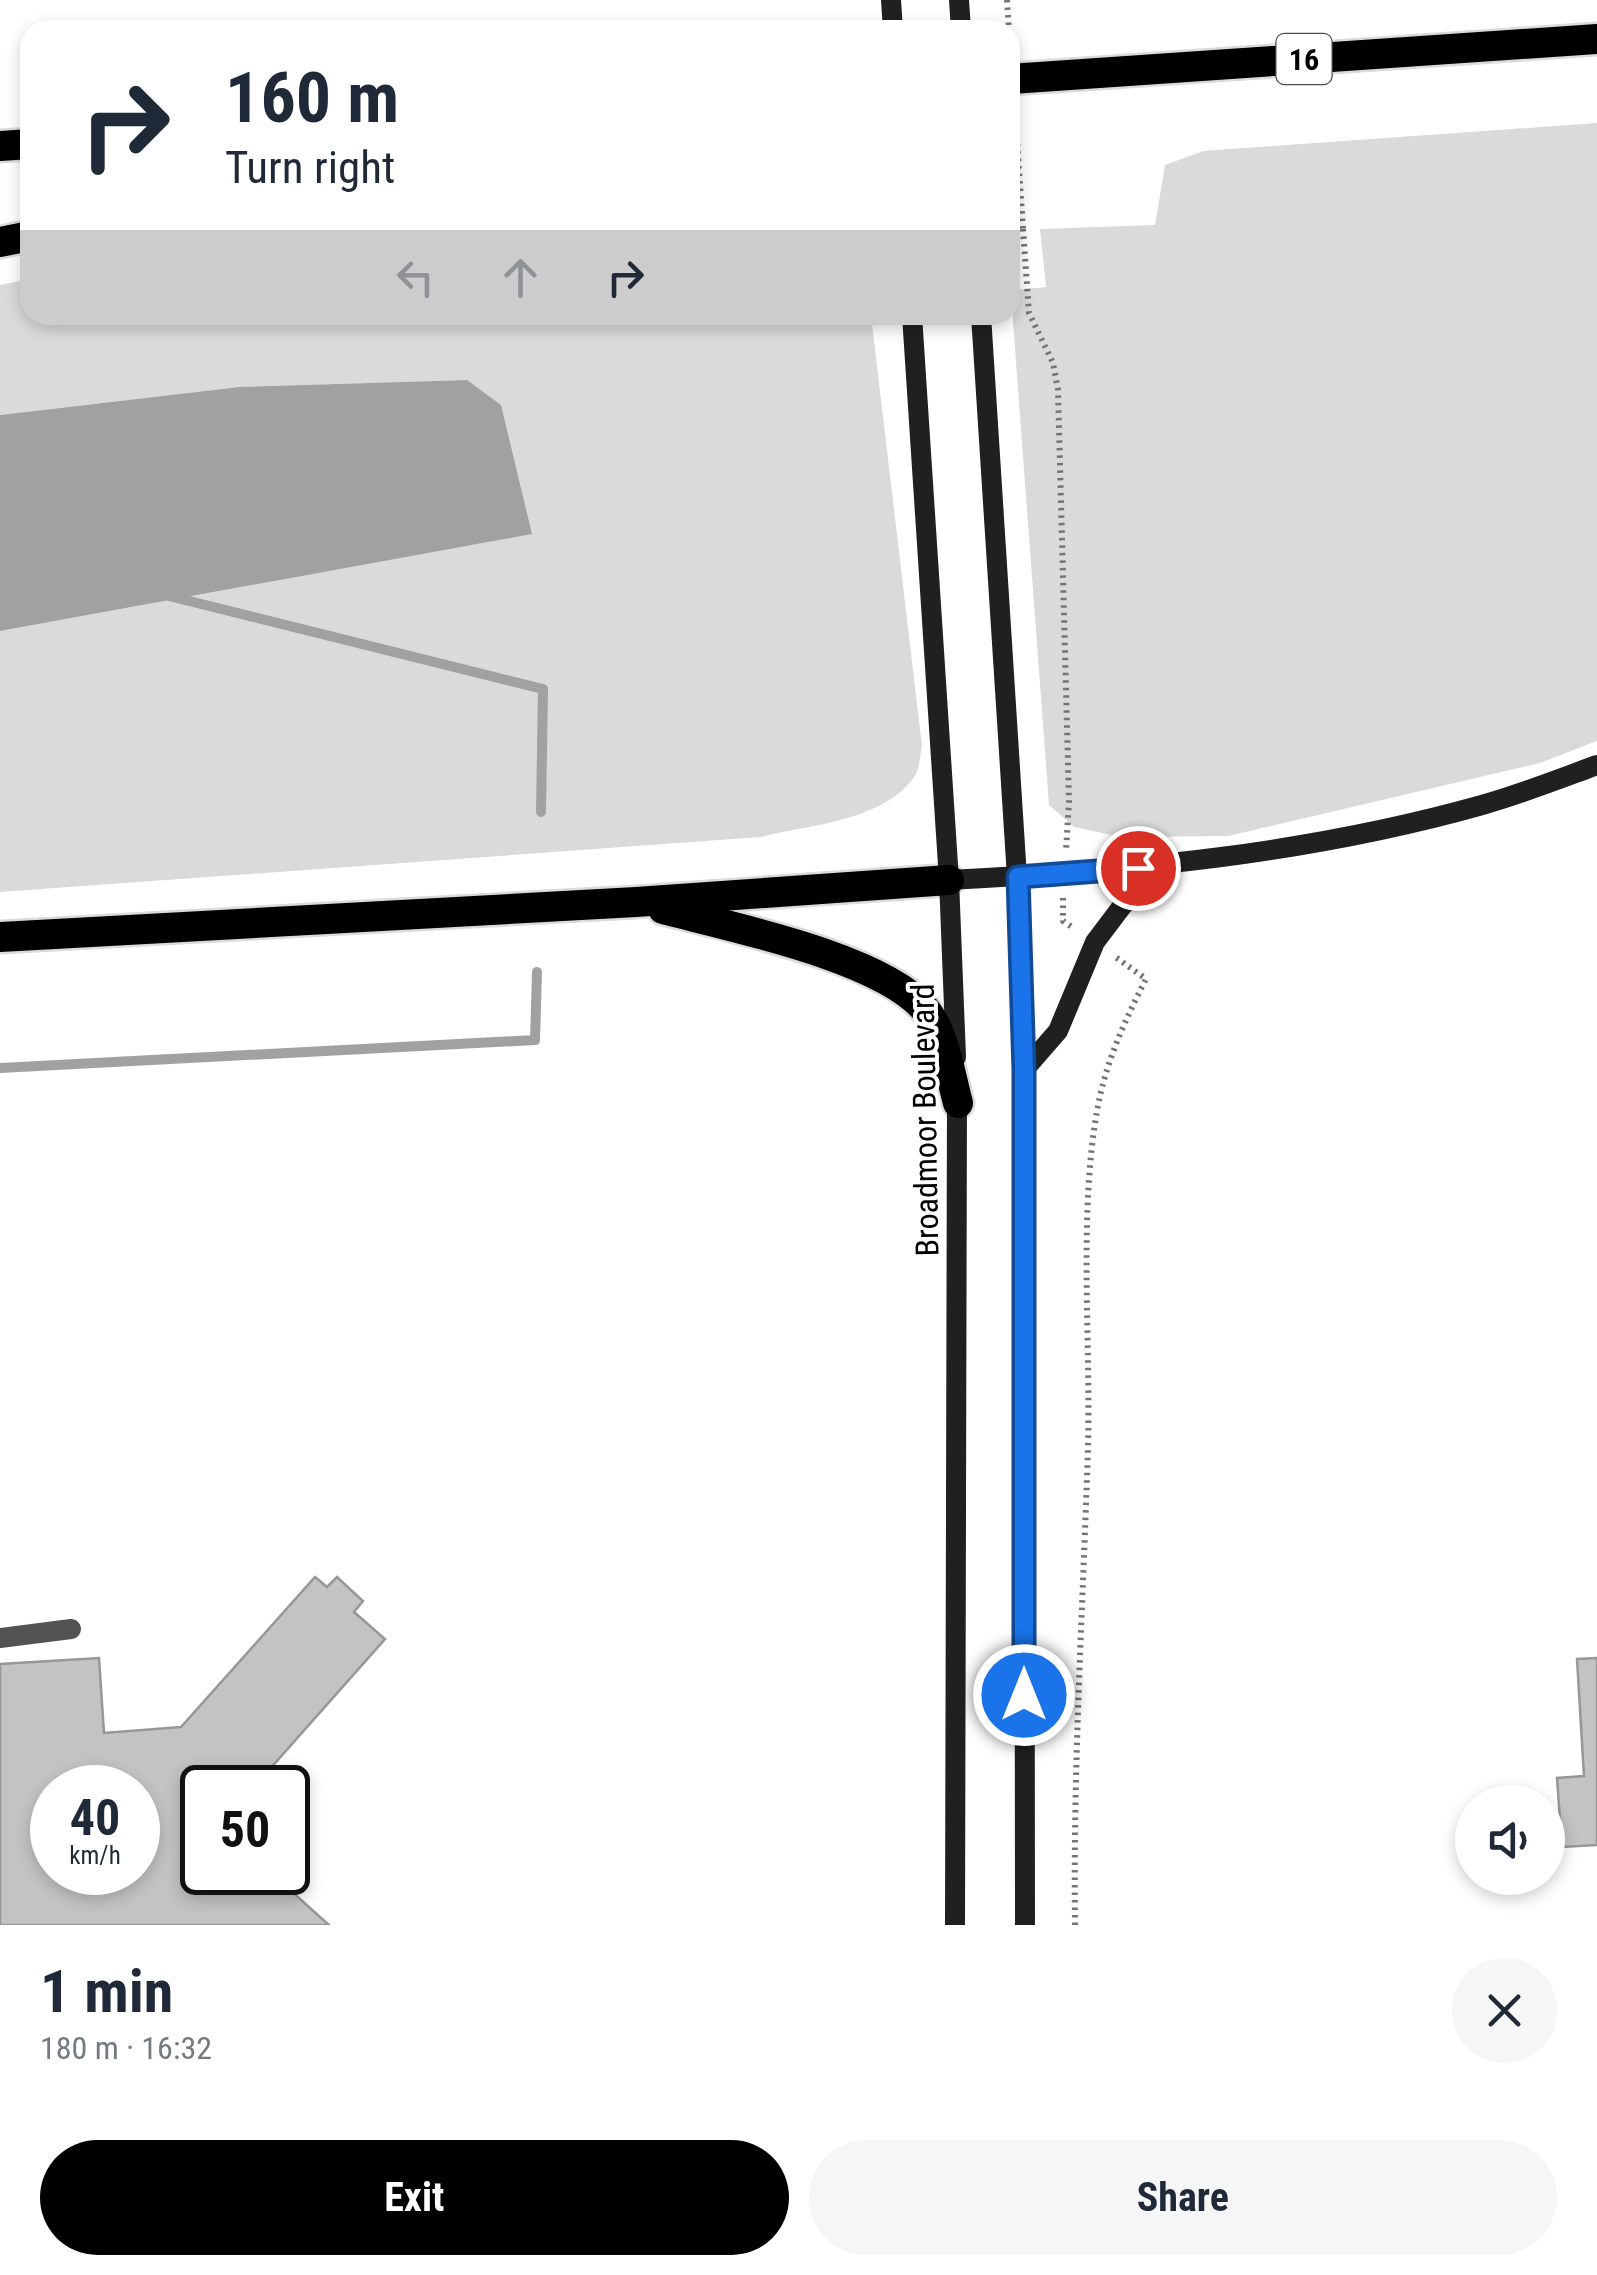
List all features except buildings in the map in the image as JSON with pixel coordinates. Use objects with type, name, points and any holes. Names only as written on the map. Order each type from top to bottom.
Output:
[{"type":"highway","name":"16","points":[[1020,79],[1597,39]]},
{"type":"highway","points":[[0,938],[948,880]]},
{"type":"highway","points":[[636,902],[790,943],[876,975],[909,994],[928,1012],[938,1034],[958,1103]]},
{"type":"main road","name":"Broadmoor Boulevard","points":[[913,325],[958,1103],[955,1925]]},
{"type":"main road","points":[[982,325],[1018,877],[1024,1070],[1025,1925]]},
{"type":"main road","points":[[948,880],[1176,864],[1346,838],[1484,805],[1597,765]]},
{"type":"main road","points":[[1024,1070],[1058,1031],[1095,942],[1123,905],[1176,864]]},
{"type":"lane","points":[[0,1638],[71,1629]]},
{"type":"path","points":[[1020,185],[1029,313],[1053,363],[1058,390],[1070,801],[1063,921],[1146,979],[1110,1059],[1098,1105],[1092,1152],[1090,1372],[1076,1735],[1075,1925]]},
{"type":"shaded area","points":[[1597,123],[1597,741],[1540,763],[1228,836],[1121,837],[1074,827],[1049,805],[1013,325],[1020,325],[1020,289],[1046,287],[1040,229],[1155,225],[1165,165],[1203,151]]},
{"type":"shaded area","points":[[20,281],[20,325],[872,325],[922,746],[916,774],[901,792],[865,812],[761,837],[0,892],[0,631],[531,534],[467,380],[239,387],[0,415],[0,285]]},
{"type":"shaded area","points":[[467,380],[501,405],[532,534],[0,631],[0,415],[239,387]]},
{"type":"waterway","points":[[169,596],[543,689],[541,812]]},
{"type":"waterway","points":[[0,1068],[535,1040],[537,972]]},
{"type":"route","points":[[1024,1695],[1024,1070],[1018,877],[1138,868]]}]
